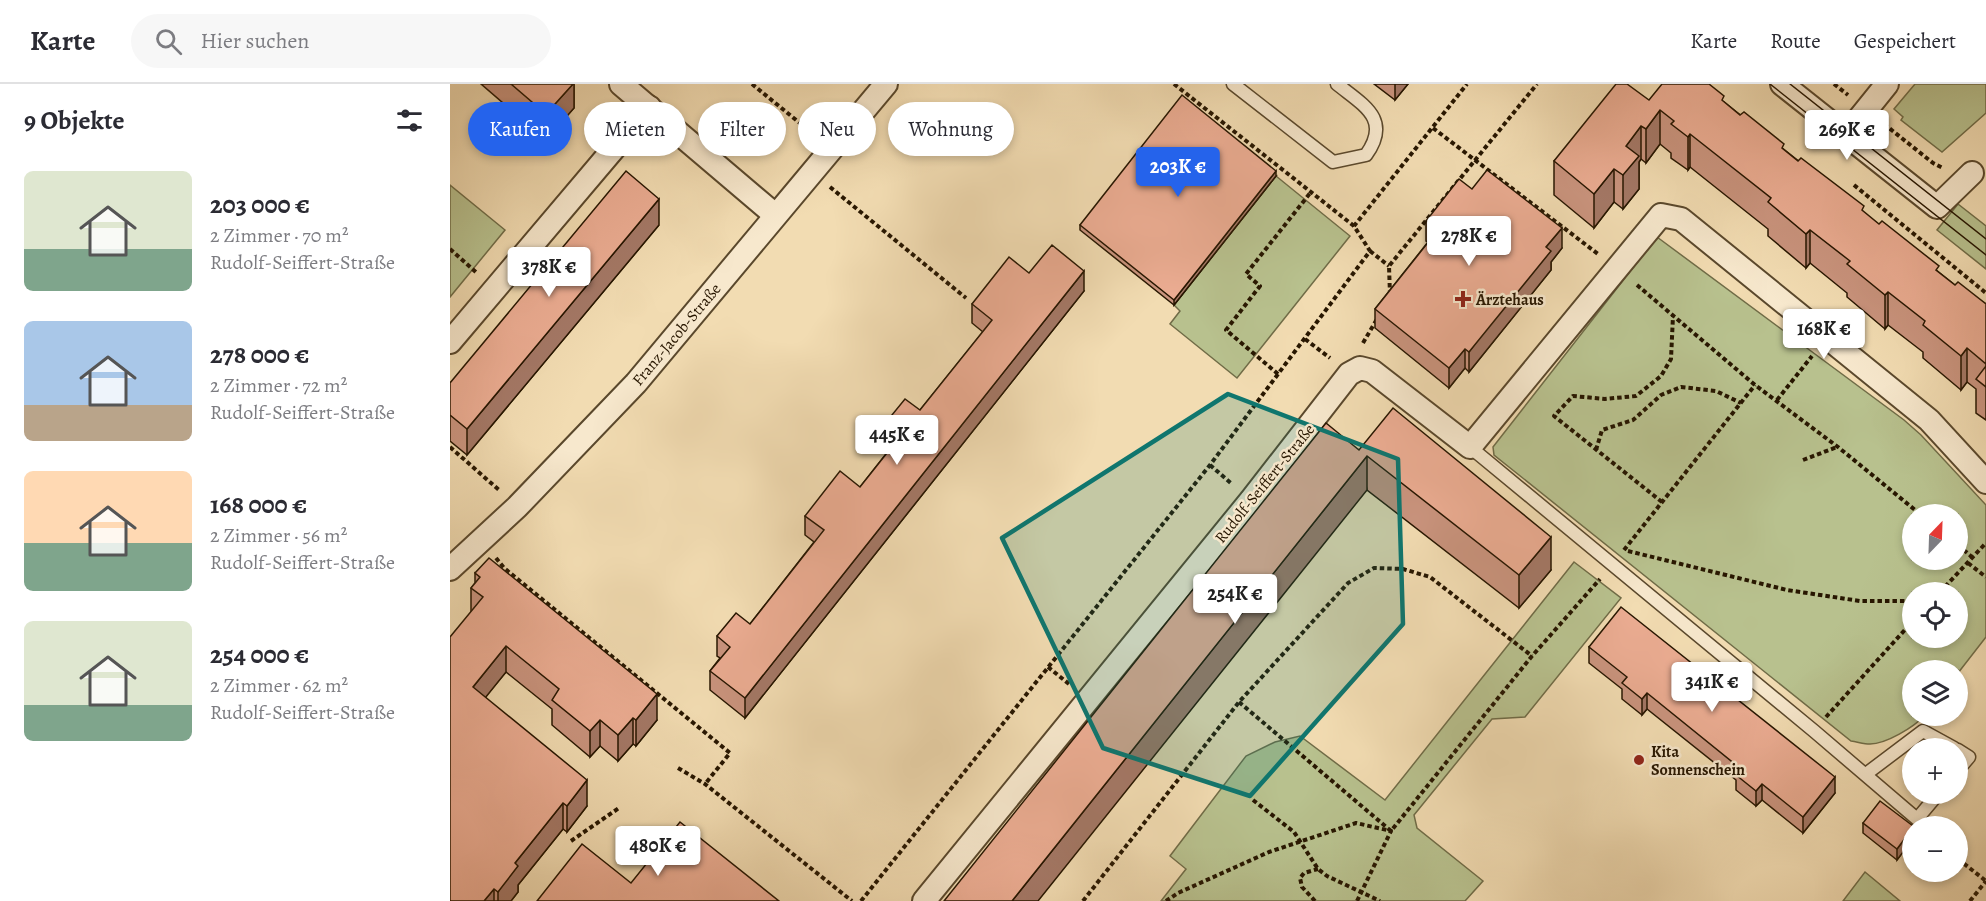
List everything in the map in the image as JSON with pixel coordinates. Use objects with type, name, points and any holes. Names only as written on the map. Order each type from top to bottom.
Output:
[{"type":"street","points":[[621,84],[643,102]]},
{"type":"street","name":"Franz-Jacob-Straße","points":[[871,102],[886,84]]},
{"type":"street","points":[[1782,84],[1937,207],[1969,176]]},
{"type":"street","points":[[1846,135],[1887,84]]},
{"type":"street","points":[[686,139],[775,215]]},
{"type":"street","points":[[450,342],[608,156]]},
{"type":"street","name":"Franz-Jacob-Straße","points":[[450,569],[517,507],[636,382],[825,156]]},
{"type":"street","points":[[1355,371],[1372,371],[1470,447],[1661,215],[1681,219],[1827,336],[1929,420],[1986,482]]},
{"type":"street","name":"Rudolf-Seiffert-Straße","points":[[924,901],[1355,371]]},
{"type":"lane","points":[[1233,84],[1333,162],[1366,155],[1374,144],[1378,132],[1370,111],[1337,84]]},
{"type":"lane","points":[[1470,447],[1866,774],[1917,819],[1930,804]]},
{"type":"lane","points":[[1914,738],[1923,731],[1936,738]]},
{"type":"lane","points":[[1866,774],[1902,747]]},
{"type":"path","points":[[752,84],[798,122]]},
{"type":"path","points":[[1174,84],[1354,225],[1371,251],[1389,266]]},
{"type":"path","points":[[1354,225],[1467,84]]},
{"type":"path","points":[[1390,299],[1389,266],[1537,84]]},
{"type":"path","points":[[1834,84],[1933,163],[1969,176]]},
{"type":"path","points":[[1433,128],[1616,268],[1755,385],[1838,447],[1908,504]]},
{"type":"path","points":[[811,172],[966,298]]},
{"type":"path","points":[[1854,185],[1986,293]]},
{"type":"path","points":[[1278,374],[1226,330],[1260,286],[1246,274],[1311,192]]},
{"type":"path","points":[[450,249],[496,289]]},
{"type":"path","points":[[864,900],[1210,465],[1371,251]]},
{"type":"path","points":[[1662,502],[1554,416],[1573,396],[1605,399],[1636,396],[1661,376],[1671,359],[1673,315]]},
{"type":"path","points":[[1305,339],[1355,371],[1360,349],[1377,318]]},
{"type":"path","points":[[1777,400],[1827,336]]},
{"type":"path","points":[[1357,901],[1391,831],[1532,656],[1613,564],[1755,385]]},
{"type":"path","points":[[1596,450],[1602,429],[1633,420],[1661,395],[1680,387],[1716,392],[1741,403]]},
{"type":"path","points":[[450,447],[517,507]]},
{"type":"path","points":[[1803,460],[1838,447]]},
{"type":"path","points":[[482,540],[504,568],[730,753],[705,784]]},
{"type":"path","points":[[1986,543],[1968,563],[1986,577]]},
{"type":"path","points":[[1624,550],[1787,590],[1860,601],[1902,600]]},
{"type":"path","points":[[1968,554],[1973,558]]},
{"type":"path","points":[[1083,901],[1239,702],[1348,583],[1374,568],[1403,569],[1430,577],[1532,656]]},
{"type":"path","points":[[1950,582],[1961,570]]},
{"type":"path","points":[[1814,731],[1902,633]]},
{"type":"path","points":[[1239,702],[1391,831]]},
{"type":"path","points":[[678,768],[705,784],[852,901]]},
{"type":"path","points":[[1253,800],[1294,832],[1318,869],[1327,876],[1380,901]]},
{"type":"path","points":[[571,841],[619,808]]},
{"type":"path","points":[[1166,901],[1178,893],[1269,852],[1356,823],[1391,831]]},
{"type":"path","points":[[1968,867],[1986,881],[1970,901]]},
{"type":"path","points":[[1315,901],[1302,887],[1300,878],[1304,873],[1318,869]]},
{"type":"highlighted area","points":[[1228,394],[1398,459],[1403,624],[1250,796],[1103,748],[1002,538]]},
{"type":"green space","points":[[1915,84],[1986,84],[1986,113],[1942,152],[1901,120],[1903,117],[1894,109]]},
{"type":"green space","points":[[1276,176],[1350,236],[1237,378],[1170,324],[1180,311],[1174,305]]},
{"type":"green space","points":[[450,185],[505,230],[450,297]]},
{"type":"green space","points":[[1958,204],[1986,226],[1986,269],[1937,230]]},
{"type":"green space","points":[[1657,237],[1904,420],[1921,435],[1986,505],[1986,637],[1968,660],[1902,660],[1902,726],[1912,726],[1877,743],[1851,741],[1494,455],[1493,447]]},
{"type":"green space","points":[[1574,562],[1621,598],[1525,717],[1492,719],[1414,815],[1417,828],[1483,881],[1465,901],[1161,901],[1186,869],[1170,856],[1246,756],[1275,742],[1300,736],[1385,800]]},
{"type":"green space","points":[[1865,872],[1900,901],[1843,901]]},
{"type":"building","points":[[511,84],[573,84],[557,102],[532,102]]},
{"type":"building","points":[[1616,84],[1627,84],[1649,100],[1662,84],[1709,84],[1724,96],[1722,100],[1740,115],[1744,112],[1784,144],[1782,148],[1798,161],[1801,158],[1864,206],[1862,210],[1879,224],[1882,221],[1939,266],[1936,270],[1955,285],[1958,282],[1986,304],[1986,364],[1967,348],[1961,356],[1923,325],[1925,321],[1888,292],[1885,295],[1847,264],[1850,261],[1810,230],[1806,234],[1768,202],[1771,198],[1690,134],[1688,137],[1671,124],[1674,121],[1660,110],[1646,129],[1641,126],[1626,146],[1639,156],[1623,175],[1614,169],[1594,194],[1554,161]]},
{"type":"building","points":[[1182,95],[1276,171],[1174,300],[1080,225]]},
{"type":"building","name":"Ärztehaus","points":[[1487,170],[1562,228],[1546,247],[1551,251],[1469,352],[1465,349],[1449,368],[1375,309],[1438,230],[1426,221],[1459,179],[1472,189]]},
{"type":"building","points":[[626,171],[659,199],[467,429],[450,415],[450,383]]},
{"type":"building","points":[[1052,245],[1084,271],[745,698],[710,671],[730,647],[717,636],[736,613],[750,624],[824,530],[805,516],[840,471],[860,487],[903,433],[887,421],[905,399],[920,410],[992,320],[972,304],[1009,257],[1029,273]]},
{"type":"building","points":[[1986,366],[1986,387],[1976,379]]},
{"type":"building","points":[[1393,408],[1551,537],[1519,575],[1367,456],[1012,901],[944,901],[1326,423],[1359,450]]},
{"type":"building","points":[[489,558],[657,694],[636,720],[633,718],[618,735],[600,720],[590,731],[552,700],[559,689],[506,646],[473,687],[587,780],[567,806],[563,803],[515,863],[518,866],[498,892],[494,889],[484,901],[450,901],[450,637],[483,597],[471,588],[480,577],[475,573]]},
{"type":"building","points":[[1621,607],[1835,777],[1803,817],[1762,784],[1756,791],[1736,775],[1741,769],[1647,693],[1642,699],[1622,683],[1627,677],[1589,647]]},
{"type":"building","points":[[1880,801],[1902,818],[1902,842],[1897,849],[1863,823]]},
{"type":"building","points":[[680,822],[779,901],[537,901],[582,844],[631,883]]},
{"type":"tram line","points":[[1770,84],[1986,255]]},
{"type":"tram line","points":[[1790,84],[1986,239]]},
{"type":"place","name":"Ärztehaus","points":[[1463,299]]},
{"type":"place","name":"Kita Sonnenschein","points":[[1639,760]]}]
